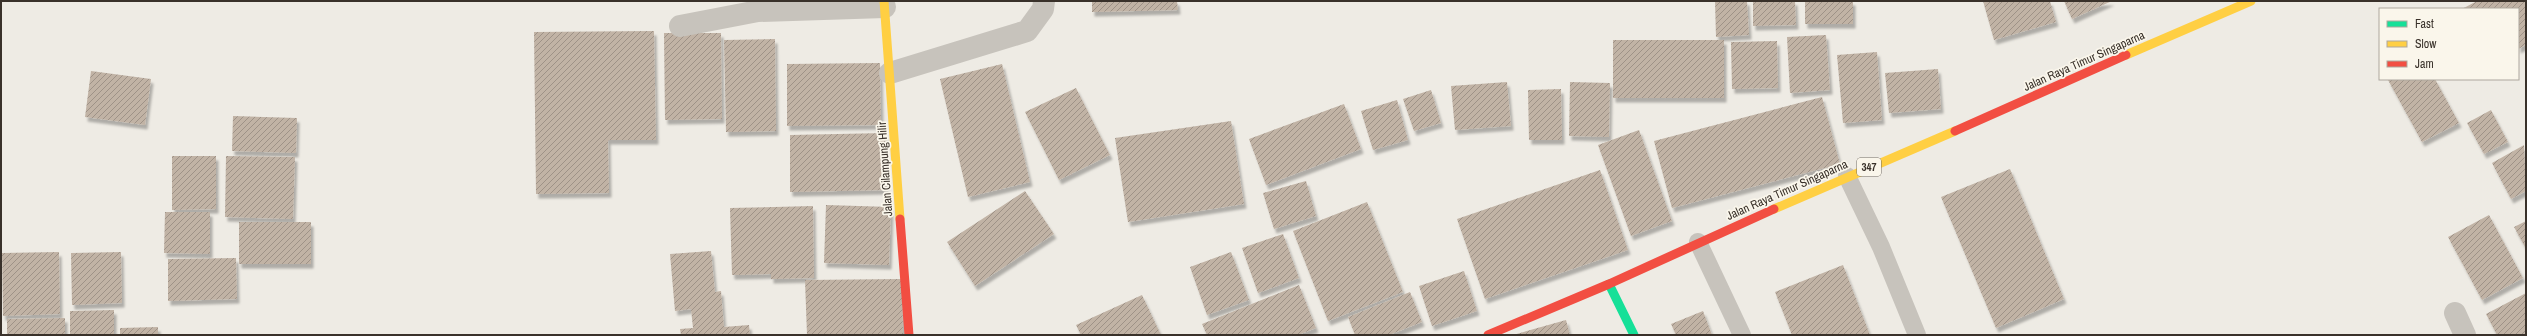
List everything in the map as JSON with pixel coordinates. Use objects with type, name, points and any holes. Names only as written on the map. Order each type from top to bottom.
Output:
[{"type":"main road","name":"Jalan Raya Timur Singaparna","points":[[1488,335],[1609,284],[1698,242],[1847,176],[1926,144],[2250,1]]},
{"type":"main road","name":"Jalan Cilampung Hilir","points":[[884,4],[909,335]]},
{"type":"main road","points":[[1609,284],[1634,335]]},
{"type":"street","points":[[890,73],[1026,31],[1043,9],[1044,1]]},
{"type":"street","points":[[680,26],[758,11],[884,4]]},
{"type":"street","points":[[2455,313],[2464,335]]},
{"type":"lane","points":[[1847,176],[1881,247],[1917,335]]},
{"type":"lane","points":[[1698,242],[1742,335]]},
{"type":"building","points":[[1092,1],[1177,1],[1178,10],[1092,12]]},
{"type":"building","points":[[1715,1],[1747,1],[1749,35],[1716,37]]},
{"type":"building","points":[[1753,1],[1795,1],[1796,25],[1753,26]]},
{"type":"building","points":[[1805,1],[1853,1],[1853,24],[1805,24]]},
{"type":"building","points":[[1983,1],[2050,1],[2056,22],[1994,40]]},
{"type":"building","points":[[2064,1],[2112,1],[2072,19]]},
{"type":"building","points":[[2477,1],[2526,1],[2526,45],[2519,48],[2519,8],[2464,8]]},
{"type":"building","points":[[654,31],[656,140],[608,140],[609,193],[536,194],[534,32]]},
{"type":"building","points":[[664,33],[721,33],[722,119],[665,120]]},
{"type":"building","points":[[1826,35],[1830,90],[1790,93],[1787,37]]},
{"type":"building","points":[[775,39],[776,131],[726,132],[724,40]]},
{"type":"building","points":[[1613,40],[1724,40],[1724,98],[1613,98]]},
{"type":"building","points":[[1777,41],[1778,88],[1732,89],[1731,42]]},
{"type":"building","points":[[1877,52],[1882,120],[1843,123],[1837,55]]},
{"type":"building","points":[[880,63],[881,125],[787,126],[787,64]]},
{"type":"building","points":[[1002,64],[1030,182],[968,197],[940,79]]},
{"type":"building","points":[[1938,69],[1941,109],[1889,113],[1885,73]]},
{"type":"building","points":[[91,71],[151,79],[145,125],[85,117]]},
{"type":"building","points":[[2388,80],[2436,80],[2459,123],[2422,142]]},
{"type":"building","points":[[1507,82],[1511,126],[1455,130],[1451,86]]},
{"type":"building","points":[[1570,82],[1610,83],[1609,137],[1569,136]]},
{"type":"building","points":[[1076,88],[1110,155],[1059,180],[1025,112]]},
{"type":"building","points":[[1561,89],[1562,140],[1529,140],[1528,90]]},
{"type":"building","points":[[1431,90],[1441,123],[1414,131],[1403,99]]},
{"type":"building","points":[[1822,97],[1840,164],[1672,208],[1654,141]]},
{"type":"building","points":[[1397,100],[1408,140],[1373,150],[1361,111]]},
{"type":"building","points":[[1344,104],[1361,149],[1266,185],[1249,139]]},
{"type":"building","points":[[2491,110],[2508,142],[2484,154],[2467,123]]},
{"type":"building","points":[[233,116],[297,118],[296,153],[232,151]]},
{"type":"building","points":[[1231,121],[1244,204],[1128,222],[1115,138]]},
{"type":"building","points":[[1639,130],[1672,221],[1631,236],[1598,145]]},
{"type":"building","points":[[885,133],[886,190],[790,192],[790,135]]},
{"type":"building","points":[[2524,145],[2526,191],[2511,199],[2492,163]]},
{"type":"building","points":[[172,156],[216,156],[216,209],[172,210]]},
{"type":"building","points":[[226,156],[295,157],[293,219],[225,217]]},
{"type":"building","points":[[2010,169],[2064,299],[1996,328],[1941,197]]},
{"type":"building","points":[[1600,170],[1628,250],[1485,299],[1457,219]]},
{"type":"building","points":[[1306,181],[1316,216],[1274,229],[1263,193]]},
{"type":"building","points":[[1025,191],[1054,234],[975,286],[947,242]]},
{"type":"building","points":[[1367,202],[1403,292],[1328,321],[1293,231]]},
{"type":"building","points":[[826,205],[891,207],[889,265],[824,263]]},
{"type":"building","points":[[813,206],[814,278],[771,279],[771,274],[732,275],[730,208]]},
{"type":"building","points":[[165,212],[210,212],[210,254],[164,253]]},
{"type":"building","points":[[2489,215],[2523,278],[2482,300],[2448,237]]},
{"type":"building","points":[[2526,221],[2526,249],[2514,227]]},
{"type":"building","points":[[239,222],[311,222],[311,264],[239,264]]},
{"type":"building","points":[[1283,234],[1299,278],[1258,293],[1242,248]]},
{"type":"building","points":[[711,251],[715,292],[721,291],[724,327],[749,325],[750,335],[681,335],[680,329],[693,328],[691,309],[675,311],[670,254]]},
{"type":"building","points":[[59,252],[60,314],[3,316],[2,253]]},
{"type":"building","points":[[121,252],[122,303],[72,305],[71,253]]},
{"type":"building","points":[[1231,252],[1249,300],[1207,315],[1190,267]]},
{"type":"building","points":[[236,258],[237,299],[168,301],[168,259]]},
{"type":"building","points":[[1843,265],[1870,335],[1792,335],[1775,292]]},
{"type":"building","points":[[1464,271],[1477,311],[1432,326],[1419,286]]},
{"type":"building","points":[[902,279],[903,335],[807,335],[805,280]]},
{"type":"building","points":[[1299,285],[1316,328],[1298,335],[1207,335],[1202,324]]},
{"type":"building","points":[[1410,292],[1422,322],[1389,335],[1355,335],[1348,317]]},
{"type":"building","points":[[2526,293],[2526,335],[2497,335],[2486,314]]},
{"type":"building","points":[[1142,295],[1161,335],[1081,335],[1076,325]]},
{"type":"building","points":[[114,310],[114,335],[70,335],[70,311]]},
{"type":"building","points":[[1703,311],[1712,335],[1676,335],[1671,324]]},
{"type":"building","points":[[65,318],[65,335],[7,335],[7,319]]},
{"type":"building","points":[[1566,320],[1570,335],[1513,335]]},
{"type":"building","points":[[158,327],[158,335],[120,335],[120,328]]},
{"type":"traffic: fast","points":[[1609,284],[1634,335]]},
{"type":"traffic: slow","points":[[884,1],[900,219]]},
{"type":"traffic: slow","points":[[2126,55],[2251,1]]},
{"type":"traffic: slow","points":[[1774,209],[1955,131]]},
{"type":"traffic: jam","points":[[1955,131],[2126,55]]},
{"type":"traffic: jam","points":[[1488,335],[1609,284],[1774,209]]},
{"type":"traffic: jam","points":[[900,219],[909,335]]}]
